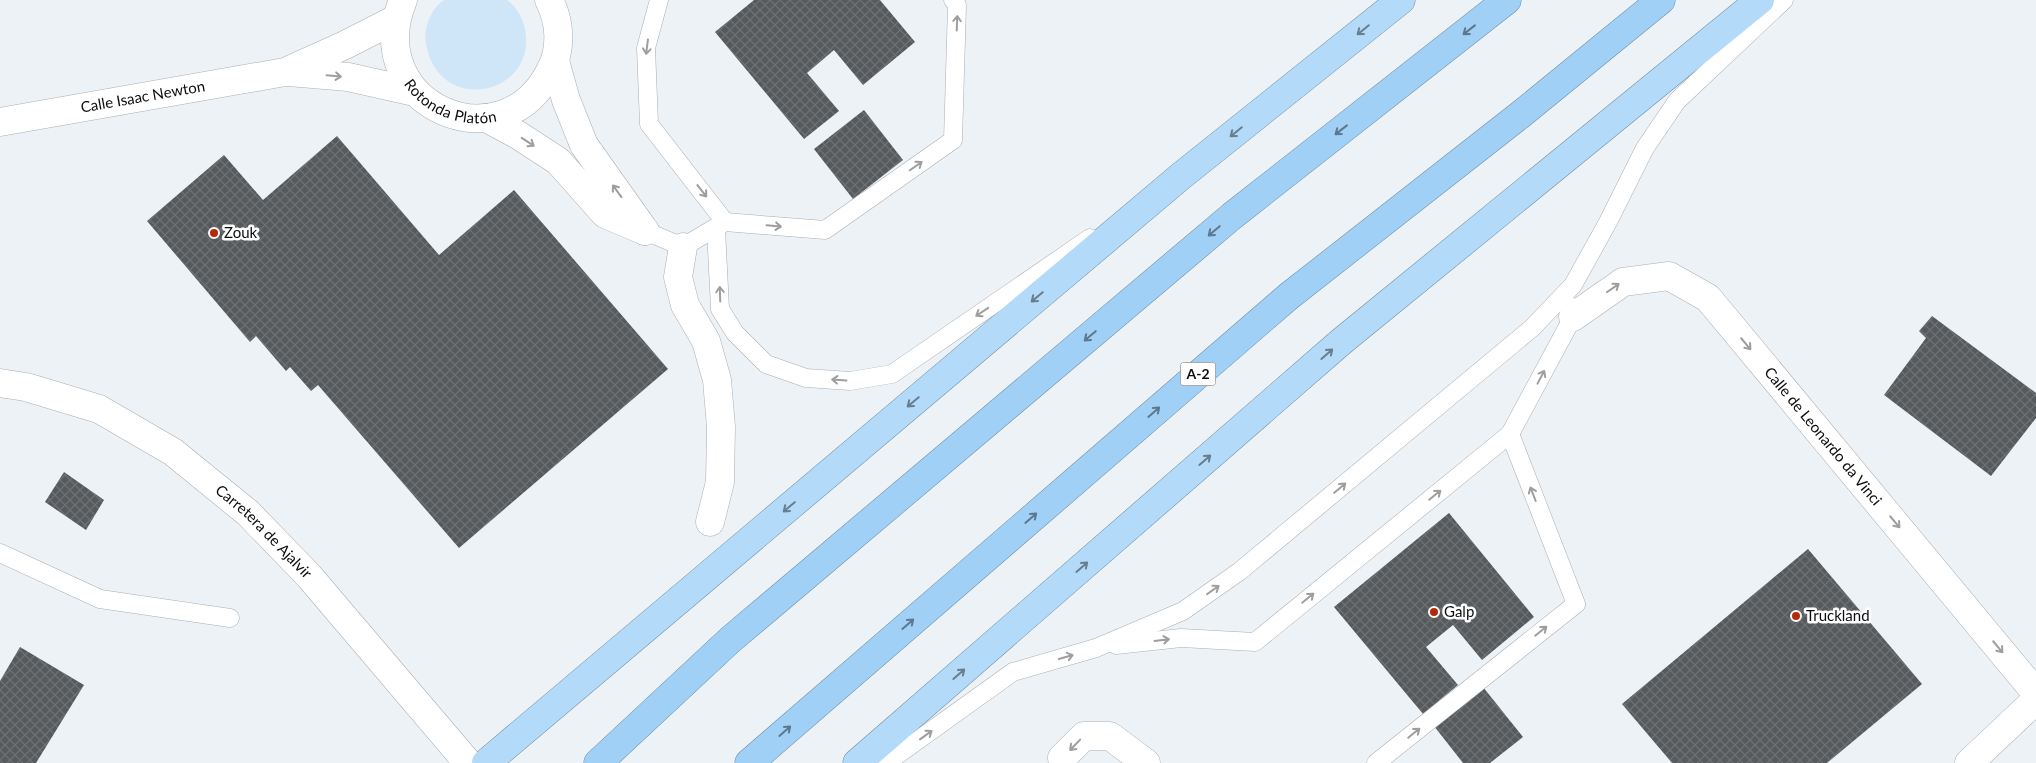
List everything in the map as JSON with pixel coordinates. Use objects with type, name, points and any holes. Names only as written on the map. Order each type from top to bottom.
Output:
[{"type":"highway","points":[[486,763],[1181,176],[1401,0]]},
{"type":"highway","points":[[598,763],[730,640],[1232,216],[1508,0]]},
{"type":"highway","name":"A-2","points":[[748,763],[1289,296],[1520,116],[1661,0]]},
{"type":"highway","points":[[857,763],[1342,341],[1760,0]]},
{"type":"highway","points":[[508,763],[692,589]]},
{"type":"street","name":"Rotonda Platón","points":[[401,5],[394,39],[397,58],[404,76],[416,92],[430,105],[447,114],[466,118],[486,118],[508,112],[529,100],[545,82],[555,61],[559,33],[554,10],[549,0]]},
{"type":"street","points":[[559,33],[572,0]]},
{"type":"street","name":"Calle Isaac Newton","points":[[0,122],[285,72],[345,45],[401,5]]},
{"type":"street","points":[[555,61],[566,100],[584,145],[645,231]]},
{"type":"street","name":"Calle Isaac Newton","points":[[285,72],[348,77],[416,92]]},
{"type":"street","points":[[486,118],[518,135],[558,161],[605,214],[645,231]]},
{"type":"street","points":[[683,247],[678,277],[685,305],[706,341],[717,380],[721,427],[720,482],[710,522]]},
{"type":"street","name":"Calle de Leonardo da Vinci","points":[[1573,317],[1623,282],[1669,276],[1708,298],[2036,693]]},
{"type":"street","name":"Carretera de Ajalvir","points":[[0,383],[26,387],[99,409],[173,452],[248,512],[309,576],[468,763]]},
{"type":"street","points":[[1969,763],[2036,700]]},
{"type":"street","points":[[1062,763],[1062,758],[1084,736],[1110,736],[1146,763]]},
{"type":"lane","points":[[659,0],[646,48],[649,124],[721,225],[720,309],[734,333],[766,364],[806,378],[850,381],[892,374],[1181,176]]},
{"type":"lane","points":[[645,231],[683,247],[721,225],[826,230],[953,140],[957,5],[954,0]]},
{"type":"lane","points":[[886,763],[1013,672],[1096,648],[1183,611],[1240,571],[1532,328],[1573,285],[1608,222],[1645,148],[1678,101],[1784,0]]},
{"type":"lane","points":[[1096,648],[1181,638],[1255,642],[1510,434],[1573,317],[1573,285]]},
{"type":"lane","points":[[1376,763],[1576,604],[1510,434]]},
{"type":"lane","points":[[0,553],[100,599],[230,618]]},
{"type":"shaded area","points":[[444,0],[507,0],[516,9],[525,29],[525,52],[517,69],[503,82],[485,89],[466,89],[449,82],[435,67],[425,38],[432,13]]},
{"type":"building","points":[[754,0],[880,0],[915,42],[863,85],[834,50],[807,73],[839,111],[804,139],[715,32]]},
{"type":"building","points":[[864,110],[903,160],[853,199],[814,149]]},
{"type":"building","points":[[337,136],[439,255],[514,190],[668,369],[459,548],[318,385],[311,391],[290,367],[286,371],[256,336],[250,342],[147,221],[224,155],[263,200]]},
{"type":"building","points":[[1932,316],[2036,393],[2036,418],[1991,476],[1884,395],[1926,338],[1919,331]]},
{"type":"building","points":[[64,472],[104,500],[86,530],[45,502]]},
{"type":"building","name":"Galp","points":[[1449,513],[1534,617],[1482,660],[1453,625],[1426,647],[1458,685],[1423,714],[1334,607]]},
{"type":"building","name":"Truckland","points":[[1808,549],[1922,684],[1827,763],[1672,763],[1622,704]]},
{"type":"building","points":[[20,647],[84,685],[36,763],[0,763],[0,681]]},
{"type":"building","points":[[1483,687],[1523,737],[1490,763],[1463,763],[1434,726]]},
{"type":"place","name":"Zouk","points":[[214,233]]},
{"type":"place","name":"Galp","points":[[1434,612]]},
{"type":"place","name":"Truckland","points":[[1796,616]]}]
